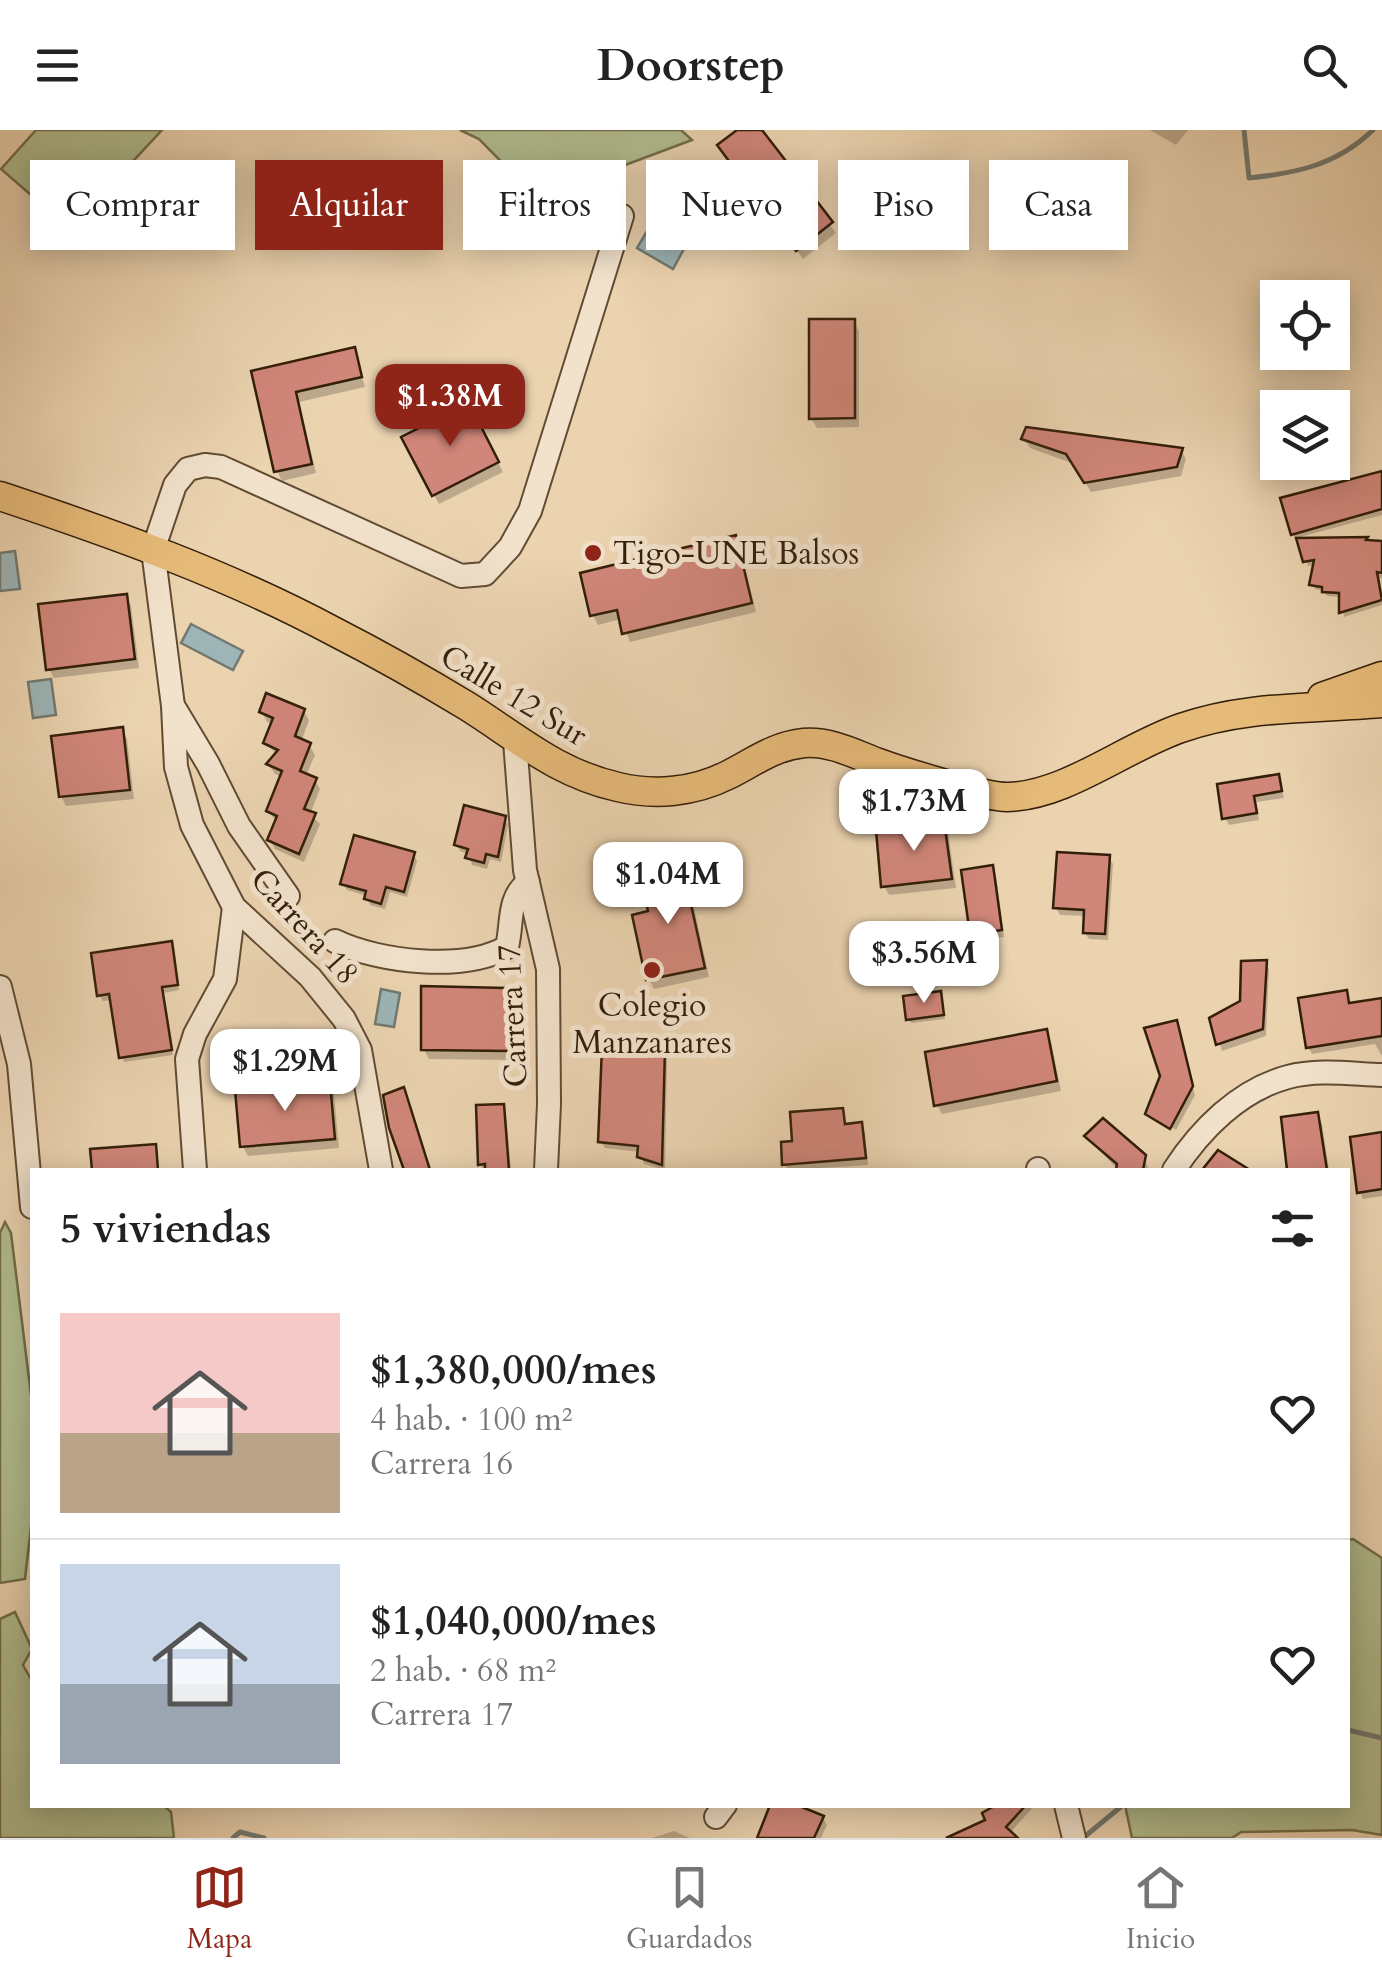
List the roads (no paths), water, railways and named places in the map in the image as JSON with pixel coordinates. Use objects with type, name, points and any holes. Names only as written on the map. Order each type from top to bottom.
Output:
[{"type":"main road","name":"Calle 12 Sur","points":[[0,496],[153,550],[250,590],[334,631],[569,771],[640,791],[664,792],[710,784],[779,747],[808,742],[842,748],[880,764],[1002,797],[1026,795],[1055,788],[1179,728],[1246,712],[1382,703]]},
{"type":"main road","name":"Calle 12 Sur","points":[[1292,707],[1382,676]]},
{"type":"street","points":[[153,550],[175,485],[188,469],[205,464],[221,467],[461,576],[485,574],[510,547],[530,511],[611,250]]},
{"type":"street","name":"Carrera 18","points":[[153,550],[173,706],[176,767],[192,825],[234,906],[310,976],[344,1019],[360,1050],[381,1168]]},
{"type":"street","points":[[173,706],[240,826],[288,896]]},
{"type":"street","name":"Carrera 17","points":[[516,741],[528,882],[548,970],[546,1168]]},
{"type":"street","points":[[335,941],[358,952],[405,960],[453,960],[497,953],[507,947],[511,904],[517,891],[528,882]]},
{"type":"street","points":[[195,1168],[187,1059],[195,1034],[224,979],[234,906]]},
{"type":"street","points":[[0,987],[18,1064],[30,1187]]},
{"type":"street","points":[[1175,1168],[1206,1127],[1258,1090],[1287,1078],[1316,1073],[1382,1075]]},
{"type":"street","points":[[1067,1808],[1074,1838]]},
{"type":"water","points":[[646,233],[646,250],[683,250],[673,269],[637,248]]},
{"type":"water","points":[[15,551],[20,589],[0,591],[0,553]]},
{"type":"water","points":[[191,624],[243,651],[233,670],[181,643]]},
{"type":"water","points":[[51,679],[56,715],[33,718],[28,682]]},
{"type":"water","points":[[381,989],[400,993],[394,1027],[375,1024]]},
{"type":"waterway","points":[[1244,130],[1249,178],[1284,173],[1331,159],[1373,130]]},
{"type":"waterway","points":[[1350,1730],[1382,1738]]},
{"type":"waterway","points":[[1083,1838],[1119,1808]]},
{"type":"waterway","points":[[233,1838],[240,1832],[264,1838]]},
{"type":"place","name":"Tigo-UNE Balsos","points":[[593,553]]},
{"type":"place","name":"Colegio Manzanares","points":[[652,970]]}]
